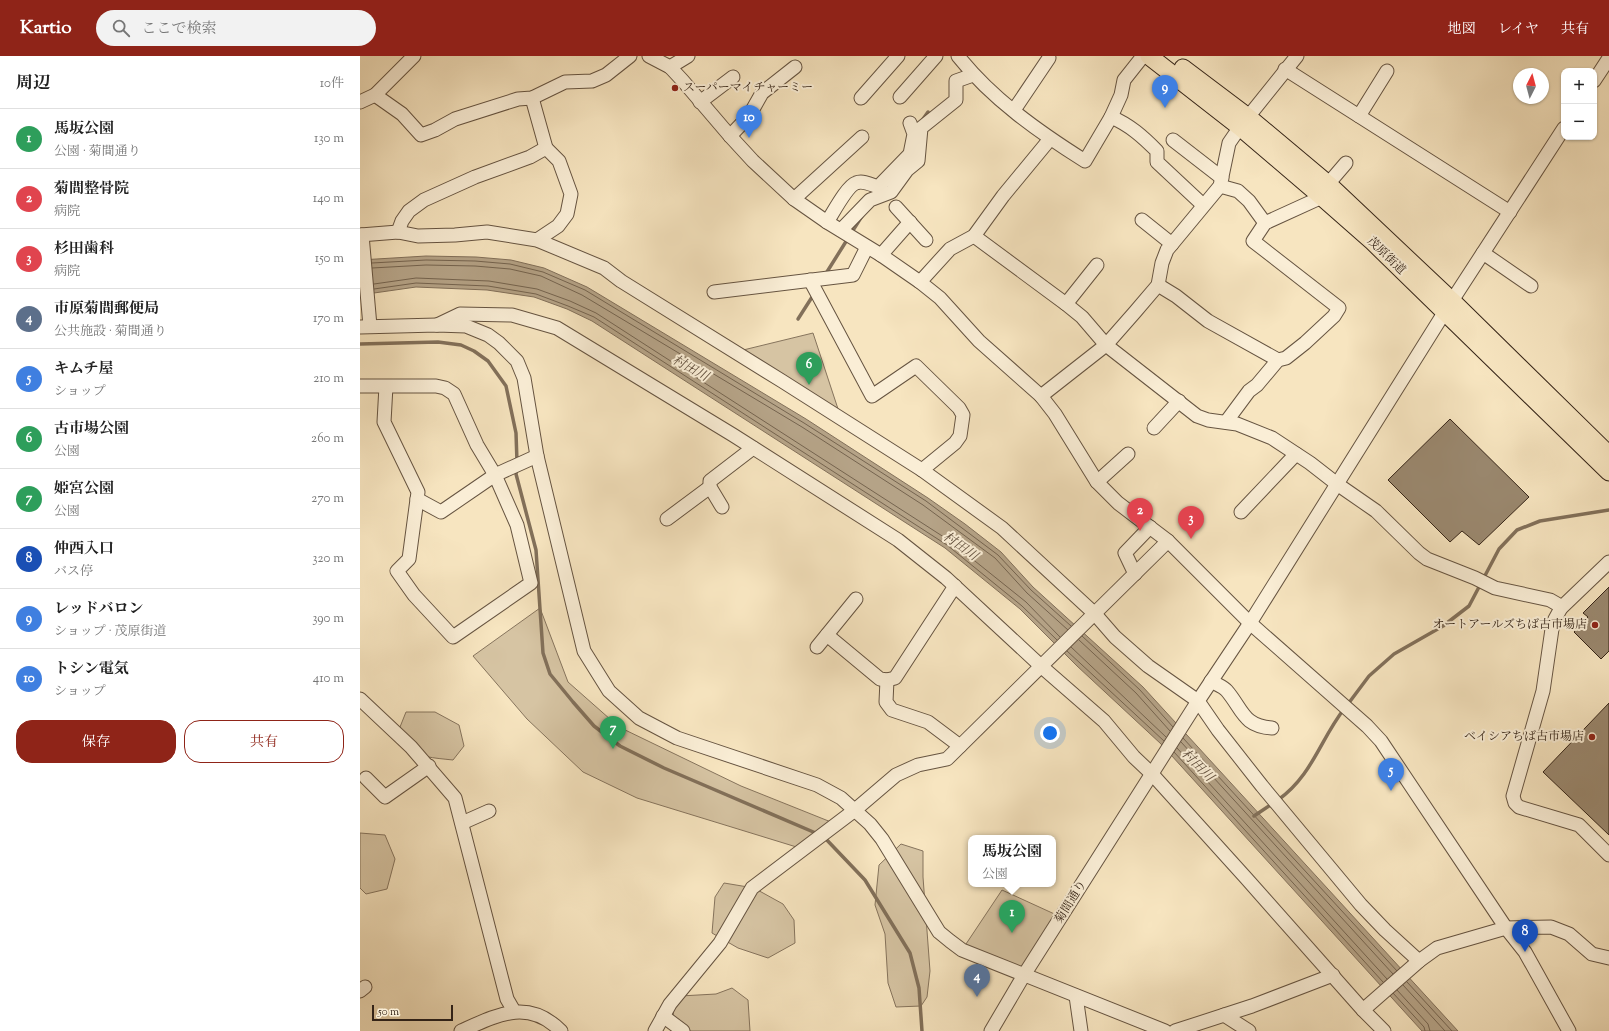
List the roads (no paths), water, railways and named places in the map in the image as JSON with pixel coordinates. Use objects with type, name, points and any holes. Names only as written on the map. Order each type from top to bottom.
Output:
[{"type":"main road","name":"茂原街道","points":[[1149,56],[1244,122]]},
{"type":"main road","name":"茂原街道","points":[[1167,56],[1325,190],[1448,307],[1609,455]]},
{"type":"main road","name":"茂原街道","points":[[1448,307],[1609,472]]},
{"type":"street","points":[[360,102],[375,94],[414,56]]},
{"type":"street","points":[[375,94],[402,114],[422,135],[487,108],[518,99],[532,98],[565,82],[592,81],[606,75],[630,56]]},
{"type":"street","points":[[649,56],[670,67],[753,161],[794,199],[827,222],[881,255],[940,298],[979,341],[1041,396],[1055,414],[1097,482],[1118,503],[1168,541],[1250,623],[1346,706],[1381,741],[1506,928],[1525,952],[1569,1031]]},
{"type":"street","points":[[670,67],[688,56]]},
{"type":"street","points":[[861,98],[898,56]]},
{"type":"street","points":[[900,98],[936,56]]},
{"type":"street","points":[[958,56],[973,75],[1014,110],[1050,139],[1085,161],[1111,118],[1121,95],[1124,80],[1143,56]]},
{"type":"street","points":[[1041,396],[1106,345],[1158,285],[1162,263],[1167,250],[1221,182],[1230,143],[1244,122],[1296,56]]},
{"type":"street","points":[[1014,110],[1049,58]]},
{"type":"street","points":[[1597,76],[1609,58]]},
{"type":"street","points":[[730,136],[749,116],[762,93],[795,67]]},
{"type":"street","points":[[1285,69],[1510,212]]},
{"type":"street","points":[[1359,116],[1387,71]]},
{"type":"street","points":[[841,230],[870,200],[891,192],[907,170],[918,161],[921,128],[956,100],[956,81],[973,75]]},
{"type":"street","points":[[700,102],[733,77]]},
{"type":"street","points":[[532,98],[546,148],[559,161],[571,194],[567,214],[558,226],[537,240]]},
{"type":"street","points":[[1111,118],[1121,122],[1142,135],[1157,151],[1157,162],[1203,205]]},
{"type":"street","points":[[827,222],[850,187],[856,183],[864,182],[878,187],[910,154],[914,134],[910,123]]},
{"type":"street","name":"菊間通り","points":[[991,1031],[1024,975],[1198,701],[1250,623],[1448,307],[1561,133]]},
{"type":"street","points":[[794,199],[862,137]]},
{"type":"street","points":[[920,282],[950,249],[974,236],[1003,196],[1050,139]]},
{"type":"street","points":[[1173,140],[1221,182],[1238,191],[1249,201],[1265,223]]},
{"type":"street","points":[[398,232],[402,221],[409,211],[424,200],[475,177],[530,157],[546,148]]},
{"type":"street","points":[[1226,422],[1249,391],[1257,385],[1278,360],[1286,358],[1305,343],[1334,316],[1339,308],[1253,241],[1265,223],[1325,190],[1346,163]]},
{"type":"street","points":[[896,207],[926,240]]},
{"type":"street","points":[[1142,220],[1172,244]]},
{"type":"street","points":[[881,255],[910,222]]},
{"type":"street","points":[[1165,1031],[962,950],[939,932],[882,839],[870,824],[841,798],[817,785],[677,738],[639,718],[609,691],[584,651],[537,456],[524,378],[517,361],[488,334],[466,326],[365,326],[361,235],[398,232],[418,236],[487,232],[537,240],[604,268],[621,281],[922,470],[1002,528],[1095,614],[1115,637],[1148,666],[1198,701],[1218,730],[1262,786],[1362,905],[1385,930],[1419,961]]},
{"type":"street","points":[[974,236],[1066,304],[1082,318],[1106,345],[1197,416],[1208,420],[1237,424],[1272,438],[1376,510],[1419,553],[1428,559],[1475,578],[1495,588],[1550,600],[1561,608]]},
{"type":"street","points":[[714,292],[853,275],[868,247]]},
{"type":"street","points":[[1483,253],[1531,286]]},
{"type":"street","points":[[1066,304],[1097,265]]},
{"type":"street","points":[[810,280],[872,396],[916,366],[947,398],[960,408],[963,415],[960,436],[956,443],[922,470]]},
{"type":"street","points":[[1158,285],[1208,321],[1278,360]]},
{"type":"street","points":[[438,325],[460,314],[512,315],[557,328],[753,448],[898,540],[955,586],[1042,667],[1104,721],[1134,757],[1152,774],[1363,1010],[1384,1031]]},
{"type":"street","points":[[360,386],[386,386],[436,386],[445,388],[454,394],[477,444],[495,474],[517,525],[531,583],[453,637],[414,595],[397,571],[409,559],[418,492],[384,422],[386,386]]},
{"type":"street","points":[[1154,428],[1179,401]]},
{"type":"street","points":[[722,507],[710,487],[710,481],[753,448]]},
{"type":"street","points":[[1097,482],[1128,454]]},
{"type":"street","points":[[1241,512],[1296,454]]},
{"type":"street","points":[[417,498],[441,512],[495,474],[537,456]]},
{"type":"street","points":[[667,519],[710,487]]},
{"type":"street","points":[[1135,574],[1125,553],[1150,526]]},
{"type":"street","points":[[655,1031],[670,1004],[720,943],[752,888],[855,810],[896,775],[918,765],[947,759],[1042,667],[1168,541]]},
{"type":"street","points":[[1609,562],[1561,608],[1555,619],[1552,629],[1543,691],[1513,796],[1514,802],[1519,807],[1579,825],[1609,855]]},
{"type":"street","points":[[827,635],[880,679],[887,680],[894,678],[955,586]]},
{"type":"street","points":[[818,647],[856,600]]},
{"type":"street","points":[[887,680],[886,702],[892,710],[928,722],[960,746]]},
{"type":"street","points":[[1211,681],[1226,690],[1240,711],[1250,721],[1262,727],[1272,728]]},
{"type":"street","points":[[360,699],[411,747],[429,766],[455,798],[507,999],[514,1011]]},
{"type":"street","points":[[366,778],[385,797],[429,766]]},
{"type":"street","points":[[462,823],[489,811]]},
{"type":"street","points":[[1363,1010],[1419,961],[1437,948],[1506,928],[1551,927],[1569,934],[1592,954],[1609,958]]},
{"type":"street","points":[[1175,1031],[1224,1015],[1333,975]]},
{"type":"street","points":[[1076,996],[1081,1031]]},
{"type":"street","points":[[461,1031],[514,1011],[526,1011],[542,1016],[561,1031]]},
{"type":"street","points":[[1224,1015],[1249,1031]]},
{"type":"street","points":[[663,1016],[683,1031]]},
{"type":"water","name":"村田川","points":[[426,256],[476,257],[511,260],[544,268],[587,287],[806,419],[928,498],[965,524],[1001,552],[1033,587],[1143,687],[1458,1031],[1422,1031],[1161,744],[1077,666],[1020,609],[945,548],[592,321],[567,309],[534,297],[487,290],[416,287],[360,295],[360,260]]},
{"type":"waterway","points":[[923,119],[928,112]]},
{"type":"waterway","points":[[825,275],[862,216]]},
{"type":"waterway","points":[[798,319],[814,294]]},
{"type":"waterway","points":[[360,344],[438,342],[461,345],[474,351],[488,361],[506,386],[516,433],[517,462]]},
{"type":"waterway","points":[[517,468],[516,474],[536,550],[543,653],[550,674],[573,702],[594,726],[620,746],[664,768],[818,834]]},
{"type":"waterway","points":[[1348,704],[1369,676],[1394,654],[1443,626],[1469,606],[1499,549],[1517,530],[1540,521],[1609,510]]},
{"type":"waterway","points":[[1278,800],[1290,790],[1307,769],[1344,709]]},
{"type":"waterway","points":[[1254,816],[1272,804]]},
{"type":"waterway","points":[[824,837],[865,880],[910,953],[919,988],[922,1031]]},
{"type":"place","name":"スーパーマイチャーミー","points":[[675,88]]},
{"type":"place","name":"レッドバロン","points":[[1165,108]]},
{"type":"place","name":"トシン電気","points":[[749,138]]},
{"type":"place","name":"古市場公園","points":[[809,385]]},
{"type":"place","name":"菊間整骨院","points":[[1140,531]]},
{"type":"place","name":"杉田歯科","points":[[1191,539]]},
{"type":"place","name":"オートアールズちば古市場店","points":[[1595,625]]},
{"type":"place","name":"ベイシアちば古市場店","points":[[1592,737]]},
{"type":"place","name":"姫宮公園","points":[[613,749]]},
{"type":"place","name":"キムチ屋","points":[[1391,791]]},
{"type":"place","name":"馬坂公園","points":[[1012,933]]},
{"type":"place","name":"仲西入口","points":[[1525,952]]},
{"type":"place","name":"市原菊間郵便局","points":[[977,997]]}]
